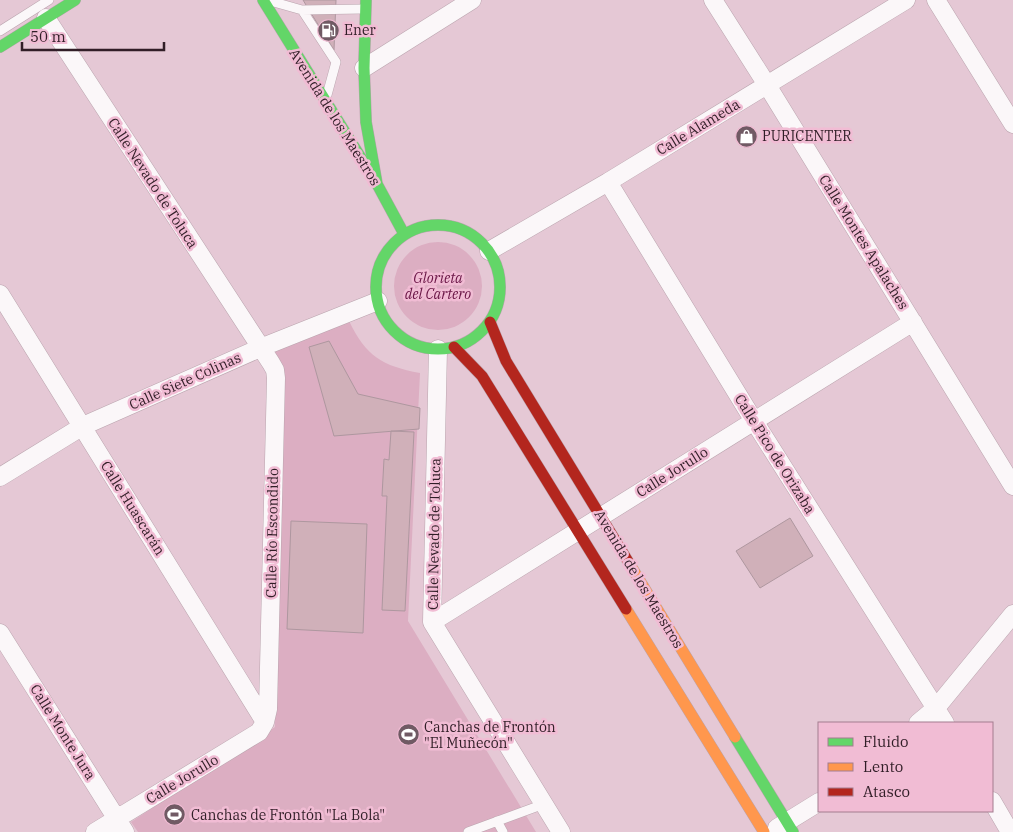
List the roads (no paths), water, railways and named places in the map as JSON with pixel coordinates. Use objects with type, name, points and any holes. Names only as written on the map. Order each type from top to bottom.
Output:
[{"type":"street","points":[[0,47],[75,0]]},
{"type":"street","name":"Avenida de los Maestros","points":[[263,0],[377,184],[404,234]]},
{"type":"street","points":[[364,68],[472,0]]},
{"type":"street","name":"Calle Montes Apalaches","points":[[713,0],[1013,486]]},
{"type":"street","name":"Calle Alameda","points":[[489,251],[608,182],[906,0]]},
{"type":"street","points":[[936,0],[1013,124]]},
{"type":"street","points":[[366,4],[364,68],[366,122],[377,184]]},
{"type":"street","name":"Calle Nevado de Toluca","points":[[46,18],[260,348]]},
{"type":"street","name":"Calle Pico de Orizaba","points":[[608,182],[754,421],[944,722]]},
{"type":"street","points":[[450,226],[459,228],[476,237],[489,251],[498,268],[501,286],[498,305],[490,322],[480,334],[468,342],[446,348],[422,347],[406,340],[393,330],[384,316],[378,301],[376,282],[380,263],[390,247],[404,234],[422,227],[450,226]]},
{"type":"street","name":"Calle Huascarán","points":[[0,294],[265,722]]},
{"type":"street","name":"Calle Siete Colinas","points":[[0,477],[83,426],[260,348],[378,301]]},
{"type":"street","name":"Avenida de los Maestros","points":[[490,322],[506,361],[790,827]]},
{"type":"street","name":"Calle Jorullo","points":[[432,622],[912,322]]},
{"type":"street","name":"Calle Río Escondido","points":[[260,348],[275,370],[276,378],[268,709],[265,722]]},
{"type":"street","name":"Calle Nevado de Toluca","points":[[446,348],[432,622],[561,832]]},
{"type":"street","name":"Avenida de los Maestros","points":[[446,348],[482,376],[764,832]]},
{"type":"street","points":[[919,722],[936,708],[1013,614]]},
{"type":"street","name":"Calle Monte Jura","points":[[0,633],[121,825]]},
{"type":"street","name":"Calle Jorullo","points":[[95,832],[121,825],[258,732],[265,722]]},
{"type":"street","points":[[770,832],[790,827],[818,803]]},
{"type":"street","points":[[993,803],[1010,832]]},
{"type":"lane","points":[[0,31],[49,0]]},
{"type":"lane","points":[[268,0],[302,10],[366,4]]},
{"type":"lane","points":[[302,10],[336,62],[325,101]]},
{"type":"lane","points":[[468,832],[544,804]]},
{"type":"lane","points":[[497,821],[503,832]]},
{"type":"place","name":"Ener","points":[[328,30]]},
{"type":"place","name":"PURICENTER","points":[[746,136]]},
{"type":"place","name":"Canchas de Frontón \"El Muñecón\"","points":[[408,735]]},
{"type":"place","name":"Canchas de Frontón \"La Bola\"","points":[[175,815]]},
{"type":"park label","name":"Glorieta del Cartero","points":[[438,286]]}]
